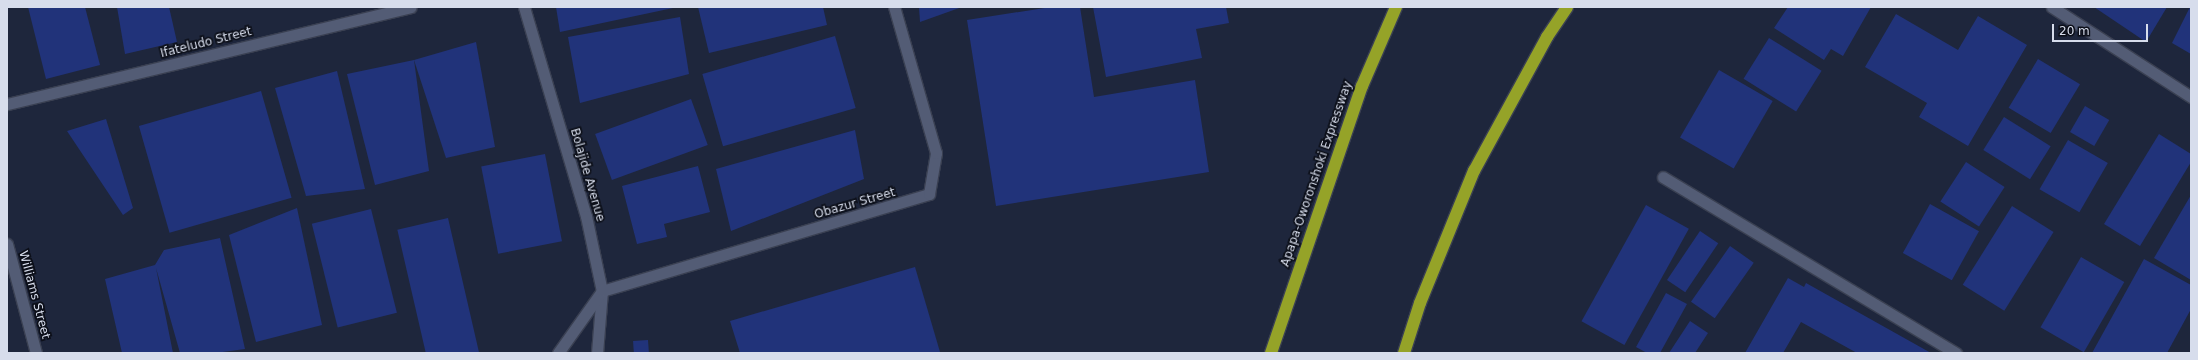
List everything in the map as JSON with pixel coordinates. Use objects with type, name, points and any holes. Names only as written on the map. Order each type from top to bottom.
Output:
[{"type":"highway","name":"Apapa-Oworonshoki Expressway","points":[[1271,353],[1362,86],[1396,7]]},
{"type":"highway","points":[[1404,353],[1420,303],[1474,171],[1547,37],[1567,7]]},
{"type":"street","name":"Ifateludo Street","points":[[7,104],[410,7]]},
{"type":"street","name":"Bolajide Avenue","points":[[524,7],[586,216],[602,291],[598,353]]},
{"type":"street","name":"Obazur Street","points":[[602,291],[929,194],[936,153],[894,7]]},
{"type":"street","points":[[2052,7],[2191,97]]},
{"type":"street","points":[[1663,177],[1956,353]]},
{"type":"street","name":"Williams Street","points":[[7,244],[36,353]]},
{"type":"street","points":[[558,353],[602,291]]},
{"type":"building","points":[[28,7],[85,7],[100,65],[46,79]]},
{"type":"building","points":[[117,7],[169,7],[177,42],[125,54]]},
{"type":"building","points":[[556,7],[673,7],[673,8],[560,32]]},
{"type":"building","points":[[698,7],[823,7],[827,25],[709,53]]},
{"type":"building","points":[[919,7],[962,7],[920,22]]},
{"type":"building","points":[[1051,7],[1080,7],[1094,97],[1195,80],[1209,172],[996,206],[967,20]]},
{"type":"building","points":[[1093,7],[1226,7],[1229,23],[1196,29],[1202,58],[1106,77]]},
{"type":"building","points":[[1788,7],[1871,7],[1843,56],[1831,49],[1824,60],[1774,28]]},
{"type":"building","points":[[2094,7],[2167,7],[2146,42]]},
{"type":"building","points":[[2191,7],[2191,54],[2172,43]]},
{"type":"building","points":[[1896,14],[1958,50],[1978,16],[2027,45],[1968,146],[1919,117],[1927,103],[1865,67]]},
{"type":"building","points":[[680,17],[689,74],[580,103],[568,37]]},
{"type":"building","points":[[835,36],[856,108],[723,146],[702,74]]},
{"type":"building","points":[[1769,38],[1822,71],[1796,112],[1744,79]]},
{"type":"building","points":[[476,42],[495,147],[446,158],[414,60]]},
{"type":"building","points":[[2038,59],[2080,84],[2051,133],[2009,108]]},
{"type":"building","points":[[414,60],[429,171],[375,185],[347,74]]},
{"type":"building","points":[[1719,70],[1773,101],[1734,169],[1680,138]]},
{"type":"building","points":[[337,71],[365,189],[306,196],[275,88]]},
{"type":"building","points":[[261,91],[292,198],[170,233],[139,126]]},
{"type":"building","points":[[691,99],[708,145],[612,180],[595,134]]},
{"type":"building","points":[[2085,106],[2109,120],[2094,146],[2070,132]]},
{"type":"building","points":[[2004,117],[2051,146],[2030,179],[1983,150]]},
{"type":"building","points":[[106,119],[133,208],[123,215],[67,131]]},
{"type":"building","points":[[855,130],[864,179],[731,231],[716,169]]},
{"type":"building","points":[[2159,134],[2191,154],[2191,162],[2140,246],[2104,224]]},
{"type":"building","points":[[2068,140],[2108,163],[2079,212],[2040,189]]},
{"type":"building","points":[[545,154],[562,241],[498,254],[481,166]]},
{"type":"building","points":[[1966,162],[2005,187],[1979,226],[1940,201]]},
{"type":"building","points":[[698,166],[710,212],[664,224],[667,237],[637,244],[622,186]]},
{"type":"building","points":[[2191,195],[2191,280],[2154,258]]},
{"type":"building","points":[[1930,204],[1979,231],[1952,280],[1903,253]]},
{"type":"building","points":[[1646,205],[1689,229],[1624,345],[1582,321]]},
{"type":"building","points":[[2012,206],[2054,232],[2004,311],[1963,285]]},
{"type":"building","points":[[297,208],[322,325],[256,342],[229,235]]},
{"type":"building","points":[[371,209],[397,313],[338,328],[312,224]]},
{"type":"building","points":[[448,218],[479,352],[426,353],[397,230]]},
{"type":"building","points":[[1700,231],[1718,243],[1685,292],[1667,280]]},
{"type":"building","points":[[220,238],[245,349],[215,353],[180,353],[156,268],[173,353],[122,353],[105,279],[155,265],[164,250]]},
{"type":"building","points":[[1730,246],[1754,263],[1715,318],[1691,302]]},
{"type":"building","points":[[2081,257],[2124,282],[2084,352],[2040,327]]},
{"type":"building","points":[[2144,259],[2191,285],[2191,309],[2167,353],[2092,353]]},
{"type":"building","points":[[915,267],[940,352],[740,353],[730,321]]},
{"type":"building","points":[[1788,278],[1804,287],[1806,283],[1931,353],[1857,353],[1801,322],[1783,353],[1745,353]]},
{"type":"building","points":[[1666,293],[1687,304],[1660,353],[1647,353],[1636,347]]},
{"type":"building","points":[[1690,321],[1708,333],[1695,353],[1669,353]]},
{"type":"building","points":[[648,340],[649,353],[634,353],[633,341]]}]
